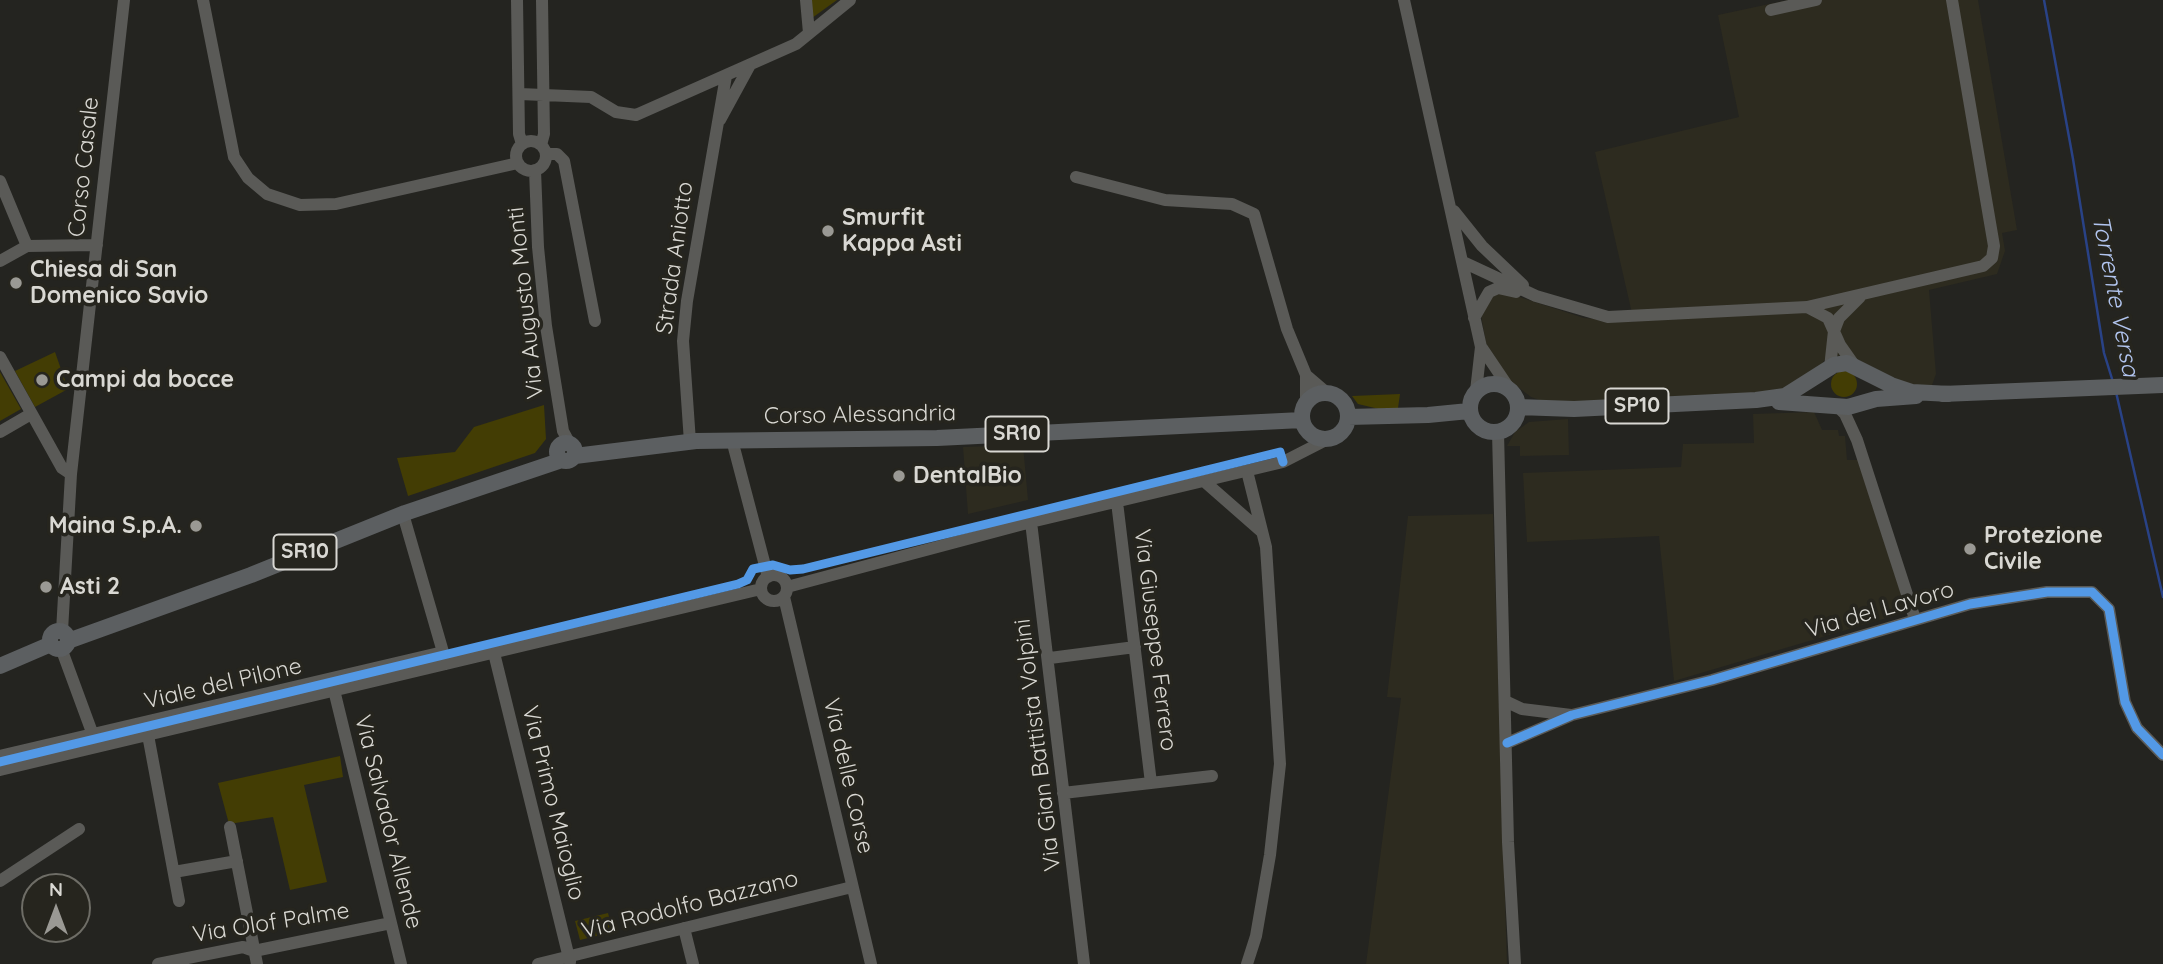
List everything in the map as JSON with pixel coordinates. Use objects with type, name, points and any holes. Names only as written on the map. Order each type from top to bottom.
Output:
[{"type":"main road","name":"SP10","points":[[1518,407],[1574,409],[1756,400],[1785,396],[1840,363],[1859,368],[1912,391],[1950,394]]},
{"type":"main road","points":[[1829,369],[1822,388],[1841,405],[1867,391],[1859,368]]},
{"type":"main road","points":[[1498,384],[1511,391],[1518,407],[1510,426],[1498,432],[1482,430],[1476,425],[1469,411],[1476,391],[1498,384]]},
{"type":"main road","name":"SP10","points":[[1756,400],[1841,405],[1876,399],[1950,394],[2159,385]]},
{"type":"main road","points":[[1319,393],[1327,393],[1345,403],[1348,417],[1339,435],[1326,440],[1308,432],[1302,420],[1306,402],[1319,393]]},
{"type":"main road","points":[[1348,417],[1418,416],[1469,411]]},
{"type":"main road","name":"Corso Alessandria","points":[[569,448],[732,440],[937,438],[1302,420]]},
{"type":"main road","name":"SR10","points":[[61,641],[251,575],[403,514],[543,465],[569,448]]},
{"type":"main road","points":[[0,666],[61,641]]},
{"type":"street","name":"Corso Casale","points":[[61,641],[71,474],[124,0]]},
{"type":"street","points":[[203,0],[234,157],[248,178],[267,194],[300,205],[336,204],[517,163],[527,170],[535,170],[545,162],[542,0]]},
{"type":"street","points":[[517,0],[519,134],[522,144]]},
{"type":"street","points":[[807,0],[809,33]]},
{"type":"street","points":[[520,94],[591,97],[616,112],[636,115],[796,44],[850,0]]},
{"type":"street","points":[[1404,0],[1481,346],[1476,391]]},
{"type":"street","points":[[1771,10],[1816,0]]},
{"type":"street","points":[[1463,259],[1536,296],[1573,309],[1619,318],[1807,307],[1983,266],[1994,253],[1952,0]]},
{"type":"street","points":[[519,60],[543,59]]},
{"type":"street","name":"Strada Aniotto","points":[[718,123],[750,65]]},
{"type":"street","name":"Strada Aniotto","points":[[690,442],[683,341],[687,301],[726,75]]},
{"type":"street","points":[[517,163],[517,151],[522,144],[532,141],[557,154],[564,161],[595,321]]},
{"type":"street","name":"Via Augusto Monti","points":[[535,170],[541,281],[569,448]]},
{"type":"street","points":[[1076,177],[1165,200],[1232,204],[1254,214],[1287,329],[1306,375],[1306,402]]},
{"type":"street","points":[[0,181],[27,246]]},
{"type":"street","points":[[1449,204],[1467,229],[1500,264],[1536,296]]},
{"type":"street","points":[[0,261],[27,246],[97,245]]},
{"type":"street","points":[[1463,259],[1475,253],[1500,264]]},
{"type":"street","points":[[1475,318],[1483,299],[1493,289],[1536,296]]},
{"type":"street","points":[[1829,369],[1833,331],[1839,318],[1860,296]]},
{"type":"street","points":[[1807,307],[1828,318],[1833,331],[1859,368]]},
{"type":"street","points":[[1481,346],[1511,391]]},
{"type":"street","points":[[0,357],[62,468],[71,474]]},
{"type":"street","points":[[1306,375],[1327,393]]},
{"type":"street","points":[[1841,405],[1857,440],[1914,619]]},
{"type":"street","points":[[0,432],[31,414]]},
{"type":"street","points":[[1498,432],[1508,842],[1515,964]]},
{"type":"street","points":[[732,440],[764,583],[764,597],[772,601],[786,592],[1031,522],[1283,462],[1326,440]]},
{"type":"street","points":[[1247,471],[1262,532],[1280,764],[1270,855],[1256,936],[1248,964]]},
{"type":"street","points":[[1205,482],[1262,532]]},
{"type":"street","name":"Via Giuseppe Ferrero","points":[[1117,502],[1151,783]]},
{"type":"street","points":[[403,514],[444,658]]},
{"type":"street","name":"Via Gian Battista Volpini","points":[[1031,522],[1050,658],[1084,964]]},
{"type":"street","points":[[764,583],[780,577],[786,592]]},
{"type":"street","name":"Viale del Pilone","points":[[0,756],[444,658],[494,653],[764,583]]},
{"type":"street","name":"Via delle Corse","points":[[786,592],[871,964]]},
{"type":"street","name":"Via del Lavoro","points":[[1507,743],[1572,715],[1712,680],[1970,604],[2048,592],[2092,592],[2109,609],[2125,702],[2137,728],[2163,755]]},
{"type":"street","points":[[61,641],[93,735]]},
{"type":"street","points":[[1050,658],[1135,647]]},
{"type":"street","name":"Via Primo Maioglio","points":[[494,653],[570,960]]},
{"type":"street","name":"Viale del Pilone","points":[[0,770],[334,690],[444,658]]},
{"type":"street","name":"Via Salvador Allende","points":[[334,690],[401,964]]},
{"type":"street","name":"Via del Lavoro","points":[[1505,701],[1522,709],[1572,715]]},
{"type":"street","points":[[148,734],[179,901]]},
{"type":"street","points":[[1063,793],[1212,776]]},
{"type":"street","points":[[230,827],[255,957]]},
{"type":"street","points":[[0,881],[79,829]]},
{"type":"street","points":[[174,872],[237,861]]},
{"type":"street","name":"Via Rodolfo Bazzano","points":[[538,964],[570,960],[684,928],[852,887]]},
{"type":"street","name":"Via Olof Palme","points":[[158,964],[243,947],[255,957],[391,923]]},
{"type":"street","points":[[684,928],[692,964]]},
{"type":"shaded area","points":[[811,0],[837,0],[812,18]]},
{"type":"shaded area","points":[[1788,0],[1978,0],[2017,230],[2002,233],[2005,251],[1997,274],[1929,290],[1936,374],[1932,385],[1906,386],[1881,376],[1850,354],[1826,358],[1815,374],[1783,394],[1548,403],[1531,397],[1505,377],[1488,354],[1481,315],[1489,296],[1504,292],[1584,318],[1634,322],[1595,152],[1739,117],[1718,15]]},
{"type":"shaded area","name":"Campi da bocce","points":[[55,352],[68,389],[35,407],[15,371]]},
{"type":"shaded area","points":[[1844,371],[1853,375],[1857,384],[1853,393],[1844,397],[1835,393],[1831,384],[1835,375]]},
{"type":"shaded area","points":[[0,372],[21,409],[0,421]]},
{"type":"shaded area","points":[[1400,394],[1398,408],[1379,409],[1358,404],[1352,396]]},
{"type":"shaded area","points":[[544,405],[546,439],[535,453],[408,496],[397,458],[455,452],[474,427]]},
{"type":"shaded area","points":[[1814,412],[1822,430],[1838,430],[1839,436],[1845,436],[1847,460],[1858,460],[1907,612],[1674,681],[1659,536],[1527,542],[1523,473],[1681,467],[1683,444],[1754,443],[1753,414]]},
{"type":"shaded area","points":[[1568,419],[1569,455],[1520,456],[1520,446],[1507,446],[1515,432],[1529,422]]},
{"type":"shaded area","points":[[1023,445],[1028,500],[968,514],[963,447]]},
{"type":"shaded area","points":[[1493,514],[1507,964],[1366,964],[1401,698],[1387,697],[1408,516]]},
{"type":"shaded area","points":[[340,756],[343,777],[304,785],[327,882],[290,890],[273,817],[229,824],[218,783]]},
{"type":"shaded area","points":[[608,913],[613,932],[580,940],[575,921]]},
{"type":"waterway","name":"Torrente Versa","points":[[2044,0],[2104,353],[2113,382]]},
{"type":"waterway","name":"Torrente Versa","points":[[2116,392],[2163,597]]},
{"type":"cycle path","points":[[0,762],[738,584],[747,580],[753,569],[773,565],[790,570],[803,569],[1280,452],[1283,462]]},
{"type":"cycle path","points":[[1507,743],[1572,715],[1712,680],[1970,604],[2047,592],[2092,592],[2109,609],[2125,702],[2137,728],[2163,755]]},
{"type":"place","name":"Smurfit Kappa Asti","points":[[828,231]]},
{"type":"place","name":"Chiesa di San Domenico Savio","points":[[16,283]]},
{"type":"place","name":"Campi da bocce","points":[[42,380]]},
{"type":"place","name":"DentalBio","points":[[899,476]]},
{"type":"place","name":"Maina S.p.A.","points":[[196,526]]},
{"type":"place","name":"Protezione Civile","points":[[1970,549]]},
{"type":"place","name":"Asti 2","points":[[46,587]]}]
